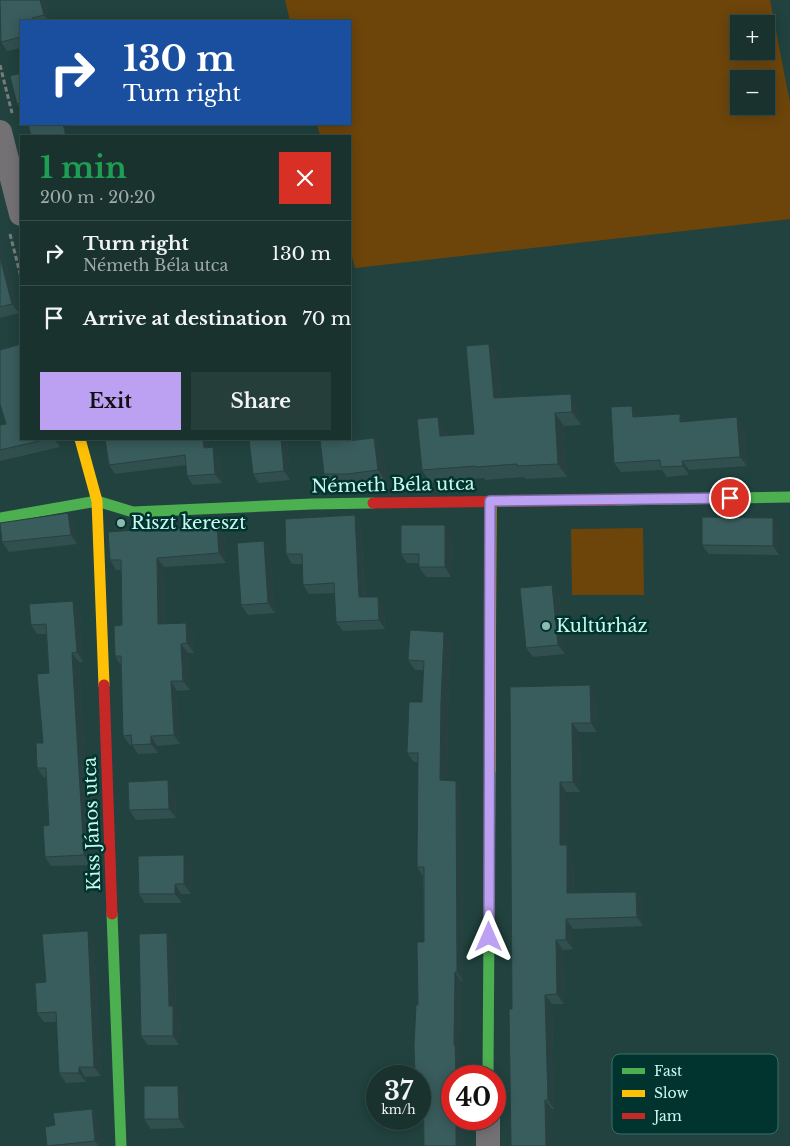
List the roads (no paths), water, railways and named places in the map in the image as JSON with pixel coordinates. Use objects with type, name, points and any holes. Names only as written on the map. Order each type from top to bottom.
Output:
[{"type":"street","points":[[7,126],[15,223]]},
{"type":"street","name":"Kiss János utca","points":[[80,440],[97,501],[121,1146]]},
{"type":"street","name":"Németh Béla utca","points":[[0,518],[97,501],[133,512],[312,504],[790,497]]},
{"type":"street","points":[[488,1065],[490,501]]},
{"type":"street","points":[[488,1130],[488,1146]]},
{"type":"place","name":"Riszt kereszt","points":[[121,523]]},
{"type":"place","name":"Kultúrház","points":[[546,626]]}]
